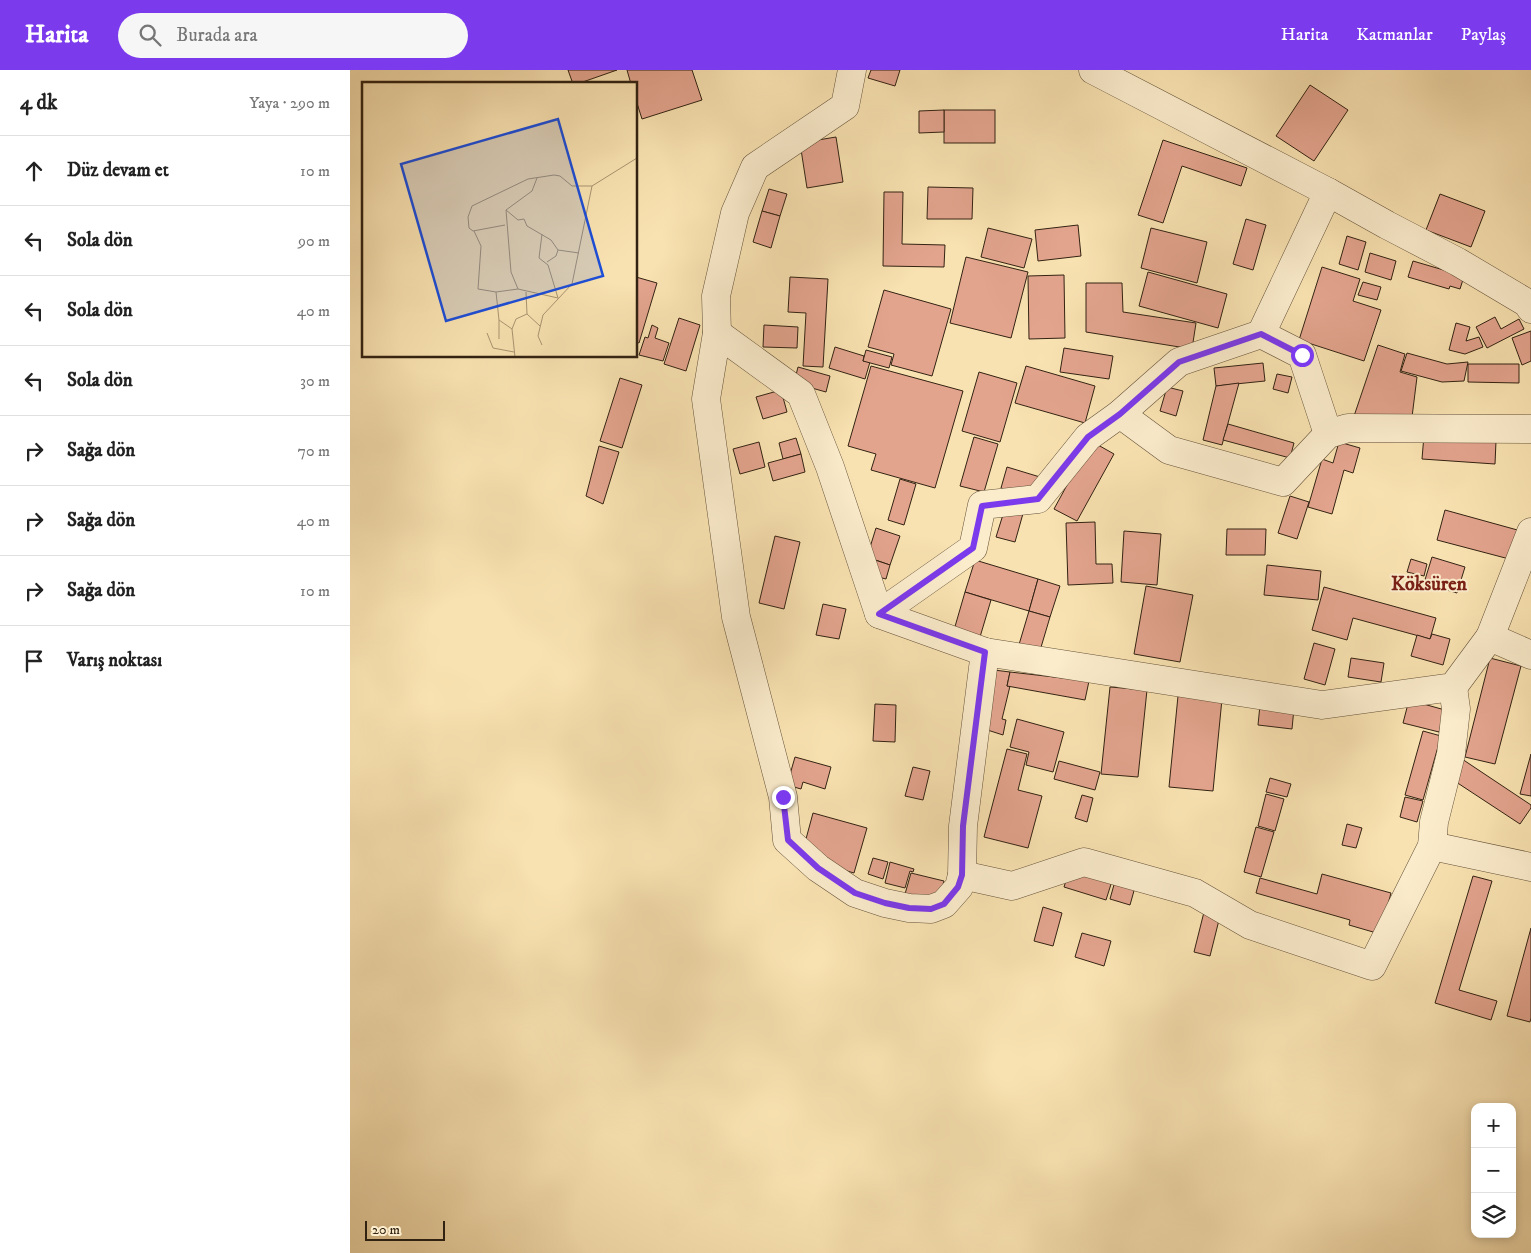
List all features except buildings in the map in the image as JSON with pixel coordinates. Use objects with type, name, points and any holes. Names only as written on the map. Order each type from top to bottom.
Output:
[{"type":"street","points":[[852,70],[844,106],[755,167],[735,214],[716,296],[717,333],[706,399],[736,617],[783,797],[788,840],[818,868],[855,893],[885,903],[909,908],[931,909],[944,904],[958,887],[962,875],[963,826],[985,652]]},
{"type":"street","points":[[1094,70],[1458,262],[1527,303],[1531,309]]},
{"type":"street","points":[[879,614],[973,548],[982,506],[1038,499],[1088,437],[1120,414],[1179,362],[1261,334],[1328,192]]},
{"type":"street","points":[[717,333],[801,394],[830,467],[879,614]]},
{"type":"street","points":[[1261,334],[1302,355],[1328,434]]},
{"type":"street","points":[[1120,414],[1168,450],[1283,482],[1328,434],[1348,428],[1531,429]]},
{"type":"street","points":[[879,614],[985,652],[1322,705],[1452,687],[1490,637],[1531,532]]},
{"type":"street","points":[[1490,637],[1531,655]]},
{"type":"street","points":[[962,875],[1012,886],[1084,862],[1194,893],[1250,925],[1372,966],[1432,846],[1434,822],[1451,754],[1456,710],[1452,687]]},
{"type":"street","points":[[1432,846],[1531,867]]},
{"type":"district","name":"Köksüren","points":[[1429,583]]},
{"type":"route","points":[[783,797],[788,840],[818,868],[855,893],[885,903],[909,908],[931,909],[944,904],[958,887],[962,875],[963,826],[985,652],[879,614],[973,548],[982,506],[1038,499],[1088,437],[1120,414],[1179,362],[1261,334],[1302,355]]}]
